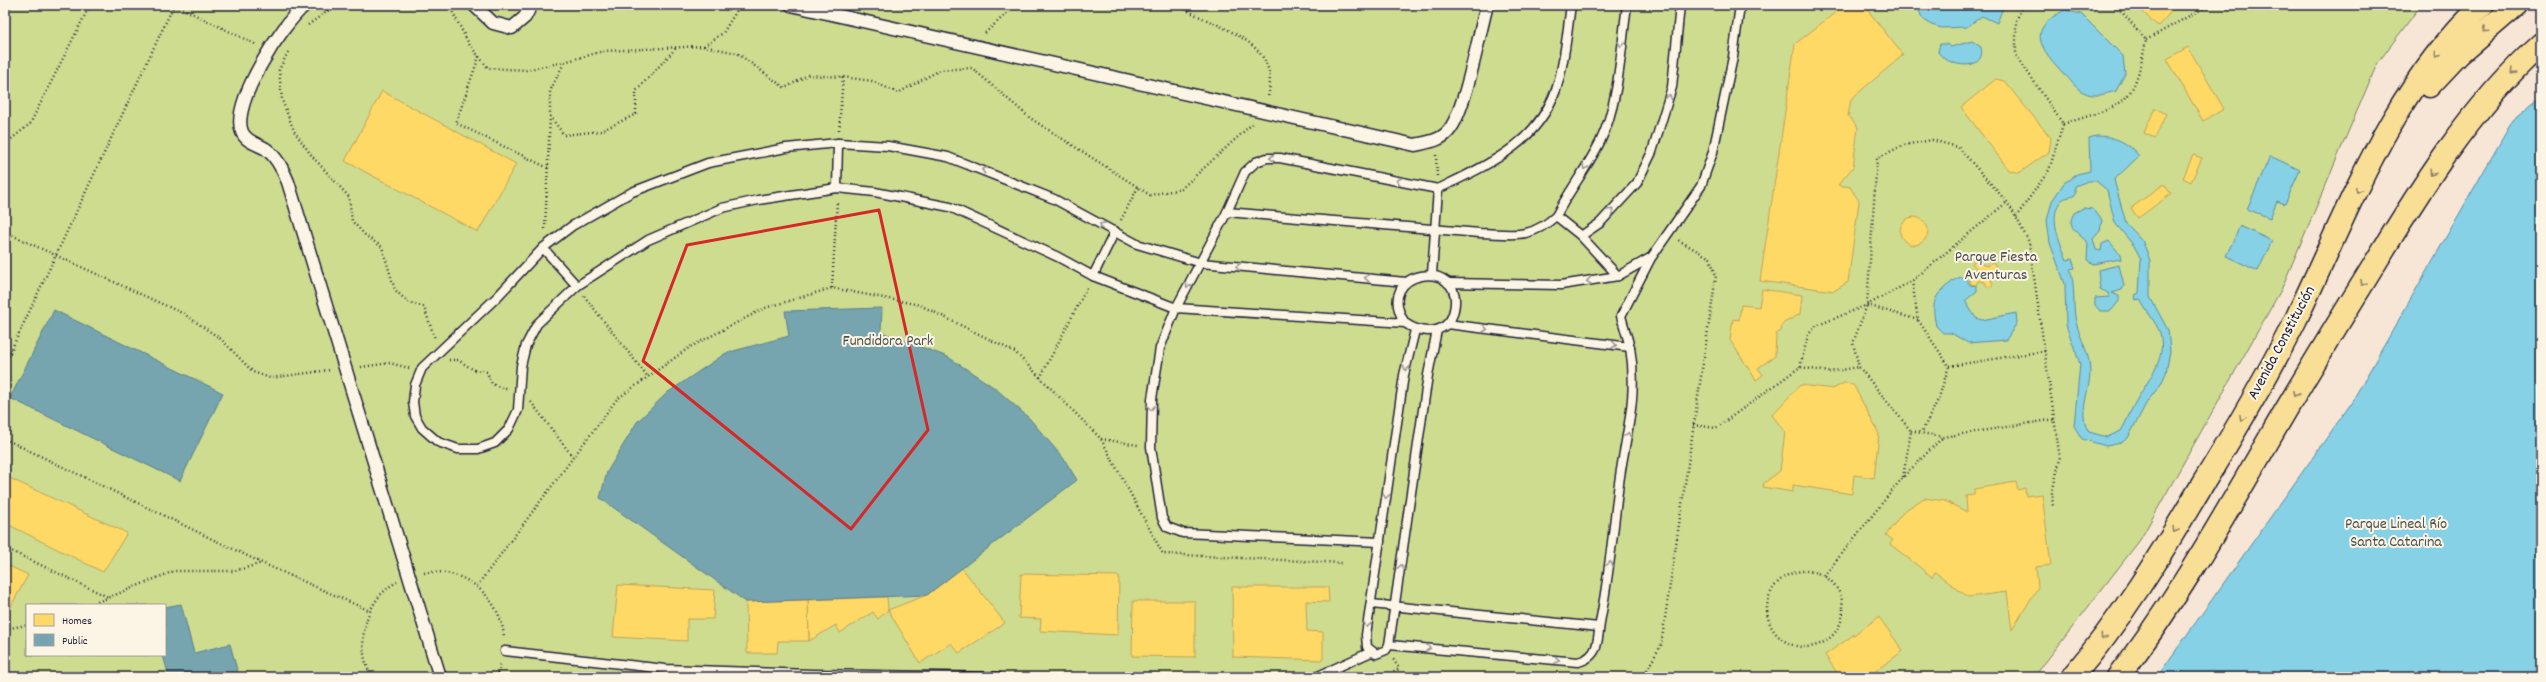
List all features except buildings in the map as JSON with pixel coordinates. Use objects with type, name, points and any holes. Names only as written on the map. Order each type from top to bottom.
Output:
[{"type":"highway","name":"Avenida Constitución","points":[[2072,677],[2154,566],[2237,427],[2294,323],[2375,155],[2405,100],[2428,66],[2482,5]]},
{"type":"highway","points":[[2375,155],[2429,86],[2459,54],[2516,5]]},
{"type":"highway","points":[[2118,677],[2168,607],[2202,555],[2303,380],[2429,178],[2479,110],[2541,44]]},
{"type":"street","points":[[305,5],[289,20],[268,51],[246,95],[241,117],[241,132],[247,140],[267,150],[283,169],[440,677]]},
{"type":"street","points":[[474,5],[493,22],[512,28],[525,17],[531,5]]},
{"type":"street","points":[[791,5],[1415,145],[1436,141],[1450,130],[1459,111],[1487,5]]},
{"type":"lane","points":[[1380,542],[1174,530],[1167,527],[1162,518],[1151,448],[1152,399],[1160,348],[1176,308],[1227,212],[1245,172],[1256,162],[1267,158],[1295,161],[1438,189],[1512,150],[1538,125],[1556,90],[1571,5]]},
{"type":"lane","points":[[1227,212],[1480,233],[1518,234],[1537,231],[1556,216],[1600,142],[1613,100],[1627,5]]},
{"type":"lane","points":[[1581,236],[1600,223],[1637,183],[1652,152],[1672,87],[1680,5]]},
{"type":"lane","points":[[1316,677],[1371,652],[1376,654],[1388,647],[1578,662],[1586,660],[1592,654],[1596,647],[1608,580],[1618,491],[1633,411],[1634,371],[1630,347],[1621,316],[1651,258],[1701,186],[1713,152],[1733,57],[1740,5]]},
{"type":"lane","points":[[837,188],[838,143]]},
{"type":"lane","points":[[1405,323],[1176,308],[1093,276],[1058,257],[950,207],[875,192],[837,188],[758,200],[722,208],[648,240],[577,286],[536,324],[526,345],[521,366],[518,410],[509,429],[495,443],[478,449],[458,450],[438,442],[422,428],[415,416],[413,402],[414,385],[422,368],[497,297],[543,248],[572,226],[632,192],[708,163],[786,148],[838,143],[888,146],[948,157],[1054,199],[1137,244],[1201,263],[1406,282]]},
{"type":"lane","points":[[1432,274],[1434,228],[1438,189]]},
{"type":"lane","points":[[1556,216],[1581,236],[1618,276]]},
{"type":"lane","points":[[1093,276],[1115,232]]},
{"type":"lane","points":[[543,248],[577,286]]},
{"type":"lane","points":[[1448,283],[1454,293],[1456,304],[1453,315],[1447,324],[1437,330],[1426,332],[1415,330],[1405,323],[1399,314],[1397,302],[1400,291],[1406,282],[1416,276],[1432,274],[1448,283],[1561,284],[1618,276],[1651,258]]},
{"type":"lane","points":[[1447,324],[1630,347]]},
{"type":"lane","points":[[1371,652],[1365,642],[1404,375],[1415,330]]},
{"type":"lane","points":[[1388,647],[1428,375],[1437,330]]},
{"type":"lane","points":[[1371,604],[1599,627]]},
{"type":"lane","points":[[505,651],[665,669],[811,674],[998,677]]},
{"type":"path","points":[[5,144],[30,124],[75,40],[90,5]]},
{"type":"path","points":[[5,363],[174,5],[268,51]]},
{"type":"path","points":[[303,29],[336,5]]},
{"type":"path","points":[[449,5],[469,44],[488,68],[526,70],[564,62],[604,51],[703,46],[737,53],[785,88],[808,76],[843,77],[872,81],[898,93],[940,70],[972,68],[1030,118],[1150,195],[1181,189],[1265,112],[1271,85],[1270,71],[1263,54],[1253,44],[1178,5]]},
{"type":"path","points":[[703,46],[723,33],[740,5]]},
{"type":"path","points":[[971,45],[1016,5]]},
{"type":"path","points":[[2023,5],[2016,21],[2016,55],[2063,124]]},
{"type":"path","points":[[2116,5],[2146,40]]},
{"type":"path","points":[[2146,40],[2209,5]]},
{"type":"path","points":[[2063,124],[2107,110],[2127,99],[2139,78],[2146,40]]},
{"type":"path","points":[[291,46],[279,70],[282,100],[294,131],[312,156],[348,197],[352,221],[366,236],[382,247],[395,290],[408,302],[424,307],[432,336],[443,348],[458,360],[474,370],[487,372],[492,384],[502,388],[520,387],[573,458]]},
{"type":"path","points":[[550,116],[564,135],[601,131],[636,114],[636,91],[676,48]]},
{"type":"path","points":[[479,56],[456,123],[548,168]]},
{"type":"path","points":[[543,248],[548,168],[550,91],[564,62]]},
{"type":"path","points":[[838,143],[843,77]]},
{"type":"path","points":[[2016,217],[2049,170],[2063,124]]},
{"type":"path","points":[[2053,508],[2052,493],[2060,459],[2056,419],[2029,242],[2007,202],[1958,147],[1932,140],[1904,145],[1877,158],[1867,305],[1853,343],[1859,366],[1911,432],[1943,437],[2056,419]]},
{"type":"path","points":[[1436,141],[1438,189]]},
{"type":"path","points":[[1115,232],[1138,187]]},
{"type":"path","points":[[832,288],[837,188]]},
{"type":"path","points":[[1693,425],[1716,428],[1800,367],[1808,335],[1816,326],[1867,305],[1912,281],[2007,202]]},
{"type":"path","points":[[5,232],[184,314],[221,339],[253,372],[270,378],[390,363],[406,368],[422,368],[450,360],[458,360]]},
{"type":"path","points":[[1643,677],[1661,645],[1716,276],[1710,258],[1667,234]]},
{"type":"path","points":[[1040,378],[1093,276]]},
{"type":"path","points":[[1912,281],[1918,320],[1949,366]]},
{"type":"path","points":[[577,286],[648,377]]},
{"type":"path","points":[[477,586],[617,399],[690,347],[765,308],[832,288],[920,305],[1015,352],[1101,439],[1163,554],[1342,563]]},
{"type":"path","points":[[1867,305],[1918,320]]},
{"type":"path","points":[[1949,366],[2046,351]]},
{"type":"path","points":[[1800,367],[1829,372],[1859,366]]},
{"type":"path","points":[[1921,433],[1938,400],[1949,366]]},
{"type":"path","points":[[1902,477],[1911,432]]},
{"type":"path","points":[[1824,576],[1902,477],[1943,437]]},
{"type":"path","points":[[5,439],[262,563],[370,611]]},
{"type":"path","points":[[1101,439],[1151,448]]},
{"type":"path","points":[[5,548],[108,597]]},
{"type":"path","points":[[92,604],[174,571],[235,571],[262,563]]},
{"type":"path","points":[[1807,571],[1824,576],[1839,591],[1843,603],[1842,616],[1838,628],[1829,638],[1812,646],[1793,645],[1782,639],[1774,631],[1768,620],[1767,608],[1769,596],[1775,585],[1784,577],[1795,572],[1807,571]]},
{"type":"path","points":[[5,629],[26,625]]},
{"type":"path","points":[[1388,647],[1399,668],[1393,677]]},
{"type":"highlighted area","points":[[879,210],[928,430],[851,529],[643,361],[687,245]]},
{"type":"green space","name":"Fundidora Park","points":[[5,5],[2421,5],[2377,64],[2281,290],[2140,540],[2034,677],[5,677]]},
{"type":"water","points":[[1917,5],[1984,5],[1986,7],[2001,5],[2002,10],[1997,23],[1982,16],[1967,27],[1942,28],[1931,25],[1922,18]]},
{"type":"water","points":[[2065,10],[2081,14],[2123,56],[2125,74],[2116,91],[2092,95],[2080,91],[2048,55],[2040,39],[2041,31],[2045,24],[2053,17]]},
{"type":"water","points":[[1972,41],[1981,47],[1981,55],[1978,61],[1972,64],[1957,64],[1949,61],[1938,52],[1940,44],[1946,44],[1951,47]]},
{"type":"water","name":"Parque Lineal Río Santa Catarina","points":[[2541,97],[2541,677],[2157,677],[2350,405],[2513,120]]},
{"type":"water","points":[[2103,136],[2115,139],[2130,147],[2139,156],[2114,180],[2126,223],[2142,240],[2150,261],[2150,297],[2168,330],[2170,351],[2166,373],[2161,384],[2147,402],[2128,438],[2121,443],[2106,446],[2082,439],[2074,426],[2080,364],[2066,325],[2065,284],[2050,243],[2047,220],[2052,201],[2064,183],[2077,174],[2090,171],[2089,138]],"holes":[[[2088,181],[2096,181],[2107,190],[2115,223],[2134,246],[2141,259],[2139,293],[2135,295],[2136,300],[2140,299],[2156,324],[2160,333],[2161,343],[2159,361],[2121,431],[2107,437],[2089,432],[2084,418],[2090,365],[2075,316],[2073,283],[2070,269],[2075,268],[2072,259],[2067,260],[2056,229],[2055,221],[2058,205],[2063,199],[2075,195],[2075,186]]]},
{"type":"water","points":[[2270,156],[2300,170],[2285,204],[2277,201],[2270,218],[2247,209]]},
{"type":"water","points":[[2083,208],[2093,209],[2102,220],[2100,231],[2093,239],[2096,250],[2101,251],[2102,244],[2109,241],[2120,254],[2121,259],[2093,264],[2087,260],[2088,243],[2072,227],[2071,223],[2074,213]]},
{"type":"water","points":[[2240,226],[2272,241],[2258,271],[2226,256]]},
{"type":"water","points":[[2119,265],[2124,286],[2122,290],[2112,293],[2119,296],[2119,301],[2111,311],[2100,311],[2095,305],[2095,298],[2109,297],[2108,293],[2100,289],[2098,270]]},
{"type":"water","points":[[1960,277],[1965,277],[1970,285],[1977,286],[1977,291],[1965,301],[1976,318],[1982,320],[2016,313],[2017,323],[2006,340],[1968,343],[1951,333],[1943,333],[1936,326],[1934,302],[1936,298],[1943,289],[1954,280]]},
{"type":"park label","name":"Parque Fiesta Aventuras","points":[[1996,266]]}]
